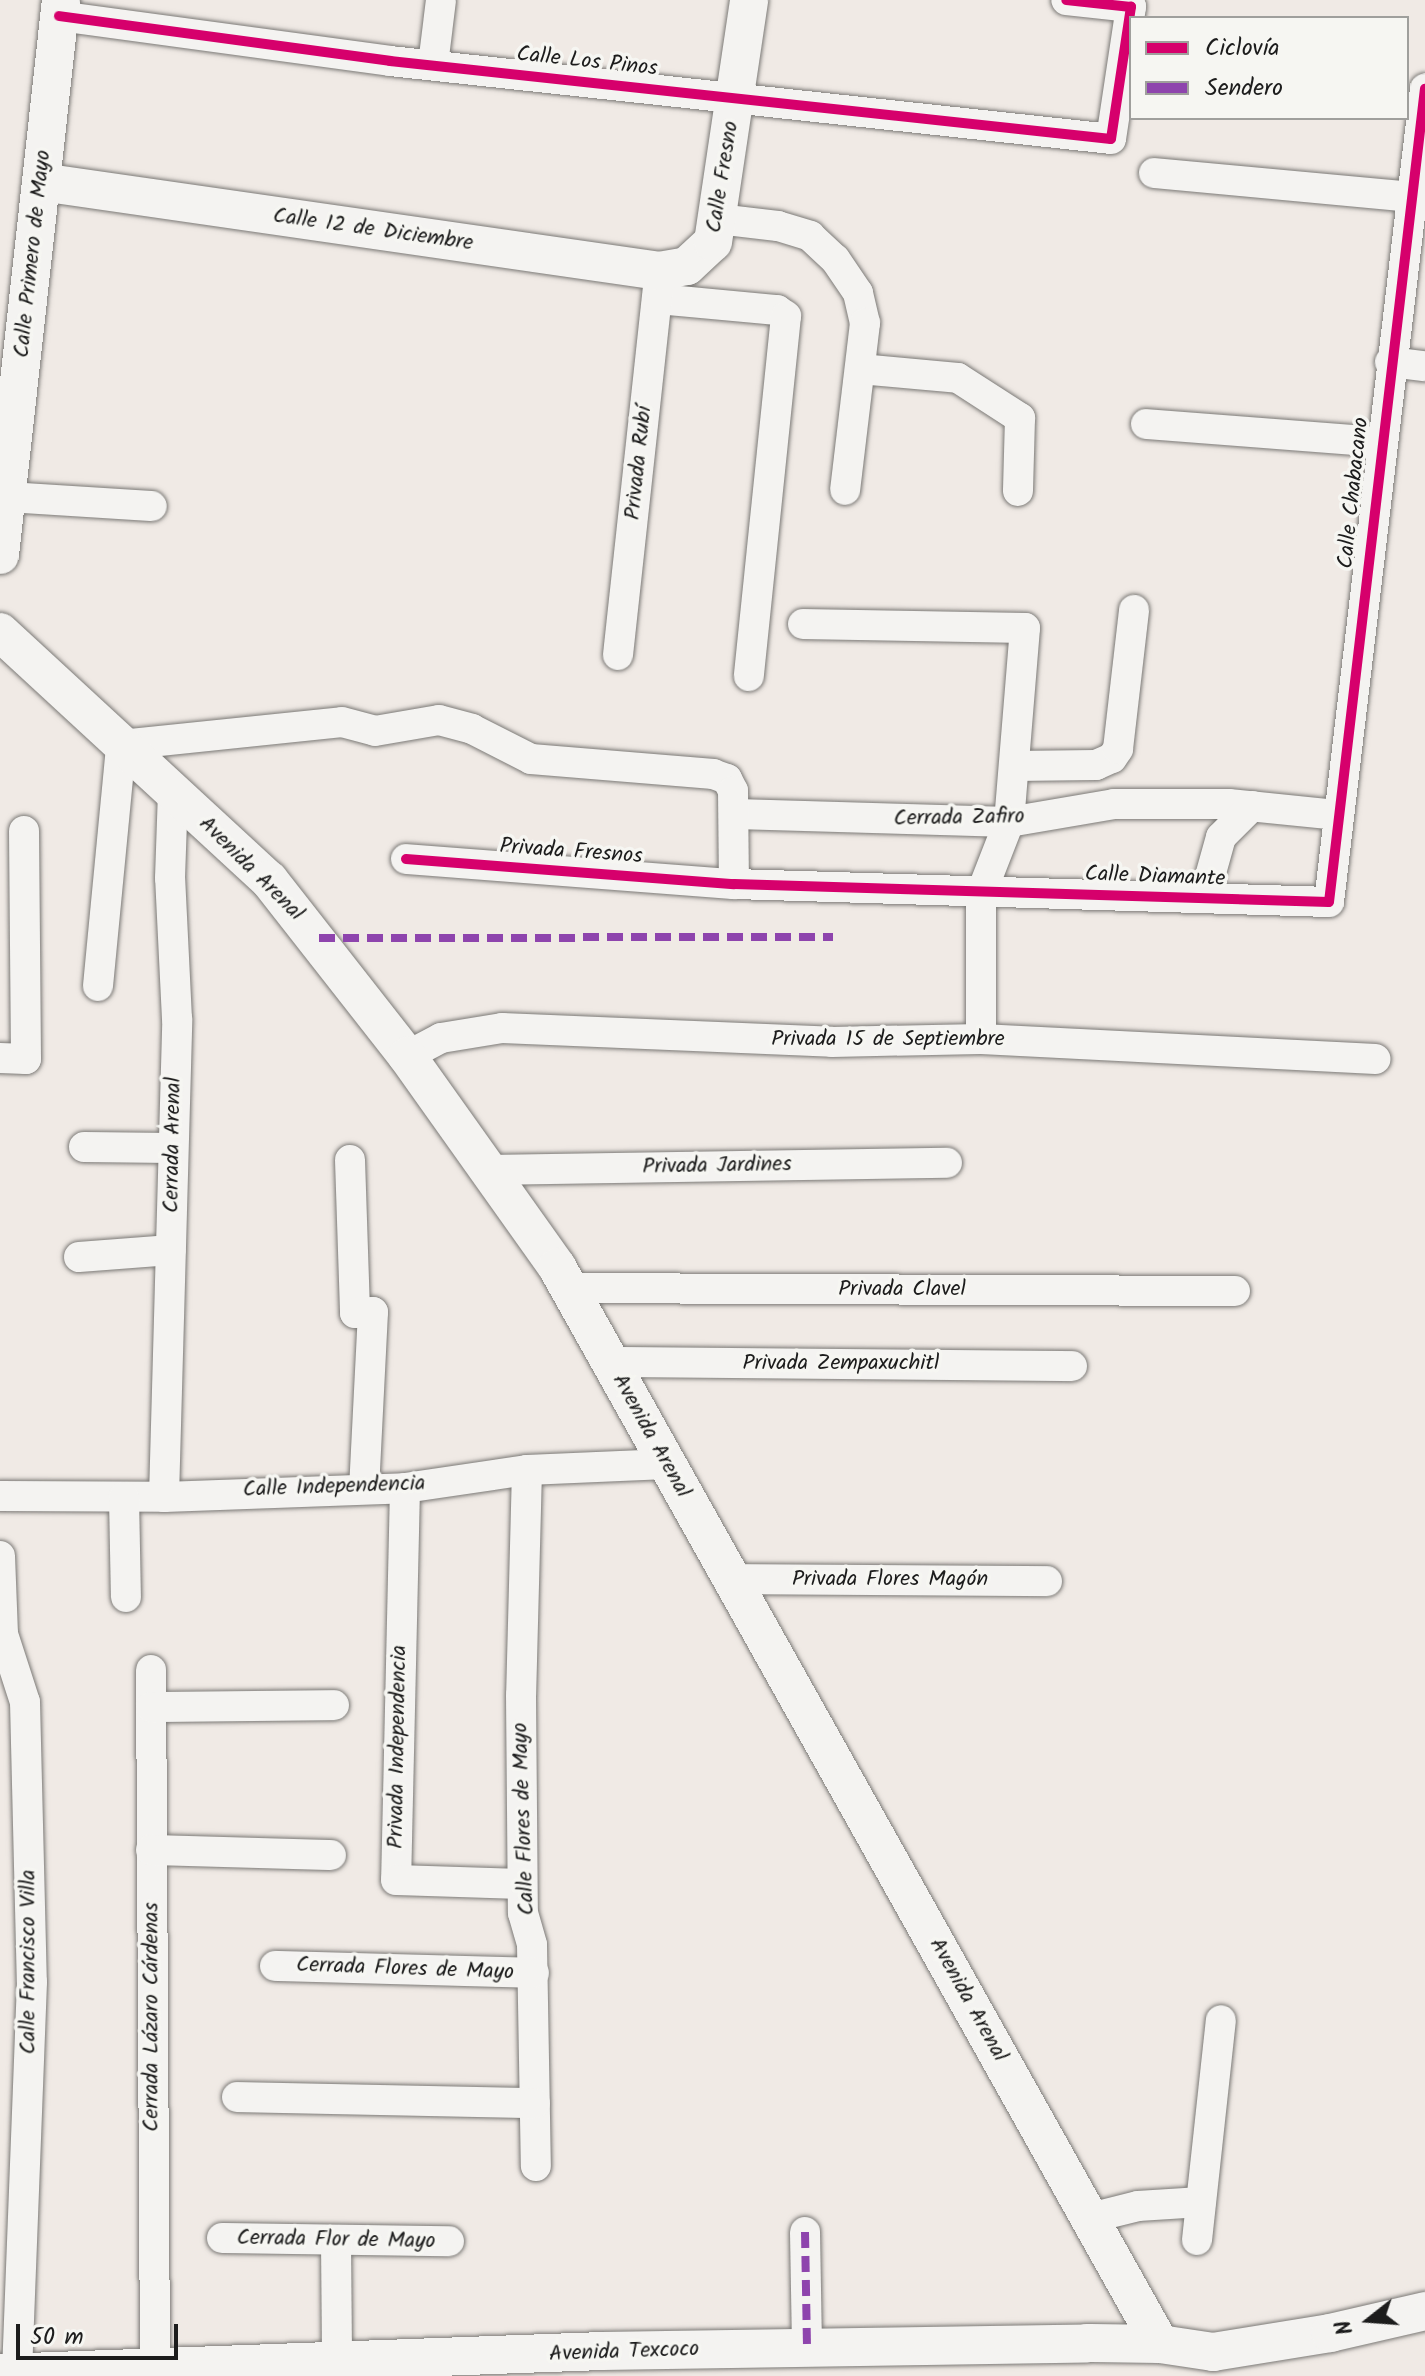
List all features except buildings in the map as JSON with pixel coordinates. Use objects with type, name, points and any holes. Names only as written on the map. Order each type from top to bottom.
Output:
[{"type":"main road","name":"Calle Fresno","points":[[703,256],[713,242],[718,219],[749,0]]},
{"type":"main road","name":"Calle Primero de Mayo","points":[[0,555],[60,8]]},
{"type":"main road","name":"Calle 12 de Diciembre","points":[[41,182],[659,285],[703,256]]},
{"type":"main road","name":"Avenida Arenal","points":[[0,632],[269,880],[407,1056],[568,1288],[1160,2344]]},
{"type":"main road","name":"Avenida Texcoco","points":[[8,2372],[155,2365],[238,2368],[337,2358],[547,2366],[807,2348],[1160,2344],[1213,2352],[1245,2362],[1425,2311]]},
{"type":"street","points":[[433,65],[441,0]]},
{"type":"street","points":[[1066,0],[1131,7],[1130,16]]},
{"type":"street","name":"Calle Los Pinos","points":[[60,8],[433,65],[1111,139],[1128,57]]},
{"type":"street","name":"Calle Chabacano","points":[[1329,902],[1379,442],[1415,212],[1420,95]]},
{"type":"street","points":[[1154,173],[1415,212]]},
{"type":"street","points":[[718,219],[778,226],[810,236],[835,259],[858,293],[865,323],[845,490]]},
{"type":"street","name":"Calle 12 de Diciembre","points":[[659,285],[777,310],[786,316],[749,676]]},
{"type":"street","name":"Privada Rubí","points":[[618,655],[659,285]]},
{"type":"street","points":[[1390,362],[1425,366]]},
{"type":"street","points":[[860,369],[958,378],[1020,418],[1018,491]]},
{"type":"street","points":[[1146,424],[1379,442]]},
{"type":"street","points":[[7,497],[152,506]]},
{"type":"street","points":[[1014,766],[1096,765],[1112,758],[1118,749],[1134,610]]},
{"type":"street","points":[[803,624],[1025,628],[1009,822],[981,894],[981,1039]]},
{"type":"street","points":[[98,986],[121,745],[342,722],[375,731],[439,720],[472,729],[531,759],[713,774],[727,779],[736,814],[734,884]]},
{"type":"street","name":"Cerrada Arenal","points":[[164,1497],[177,1019],[170,878],[173,793]]},
{"type":"street","name":"Cerrada Zafiro","points":[[736,814],[1009,822],[1114,804],[1241,805],[1338,815]]},
{"type":"street","points":[[1204,898],[1221,837],[1241,805]]},
{"type":"street","points":[[0,1058],[26,1059],[24,831]]},
{"type":"street","name":"Privada Fresnos","points":[[406,859],[734,884],[981,894]]},
{"type":"street","name":"Calle Diamante","points":[[981,894],[1329,902]]},
{"type":"street","name":"Privada 15 de Septiembre","points":[[407,1056],[441,1038],[502,1028],[832,1042],[981,1039],[1375,1059]]},
{"type":"street","points":[[84,1147],[172,1148]]},
{"type":"street","points":[[350,1160],[355,1313],[373,1312],[364,1488]]},
{"type":"street","name":"Privada Jardines","points":[[487,1170],[947,1163]]},
{"type":"street","points":[[79,1257],[171,1250]]},
{"type":"street","name":"Privada Clavel","points":[[568,1288],[1235,1291]]},
{"type":"street","name":"Privada Zempaxuchitl","points":[[610,1362],[1072,1366]]},
{"type":"street","name":"Calle Independencia","points":[[0,1496],[164,1497],[405,1488],[527,1470],[667,1464]]},
{"type":"street","name":"Calle Flores de Mayo","points":[[527,1470],[522,1884],[534,1973],[536,2166]]},
{"type":"street","name":"Privada Independencia","points":[[405,1488],[396,1880],[522,1884]]},
{"type":"street","points":[[124,1497],[126,1597]]},
{"type":"street","name":"Calle Francisco Villa","points":[[0,1556],[3,1634],[25,1702],[32,1982],[8,2372]]},
{"type":"street","name":"Privada Flores Magón","points":[[732,1579],[1047,1581]]},
{"type":"street","name":"Cerrada Lázaro Cárdenas","points":[[151,1670],[155,2365]]},
{"type":"street","points":[[151,1707],[334,1705]]},
{"type":"street","points":[[151,1850],[331,1855]]},
{"type":"street","name":"Cerrada Flores de Mayo","points":[[275,1966],[534,1973]]},
{"type":"street","points":[[1197,2240],[1221,2020]]},
{"type":"street","points":[[237,2097],[535,2103]]},
{"type":"street","points":[[1090,2218],[1138,2206],[1201,2202]]},
{"type":"street","points":[[805,2232],[807,2348]]},
{"type":"street","name":"Cerrada Flor de Mayo","points":[[222,2238],[449,2241]]},
{"type":"street","points":[[336,2240],[337,2358]]},
{"type":"marked path","points":[[319,938],[833,937]]},
{"type":"marked path","points":[[805,2232],[807,2348]]},
{"type":"cycle path","points":[[1066,0],[1131,7],[1130,16]]},
{"type":"cycle path","points":[[59,16],[390,61],[1111,139],[1129,20]]},
{"type":"cycle path","points":[[406,859],[734,884],[1329,902],[1425,89]]}]
